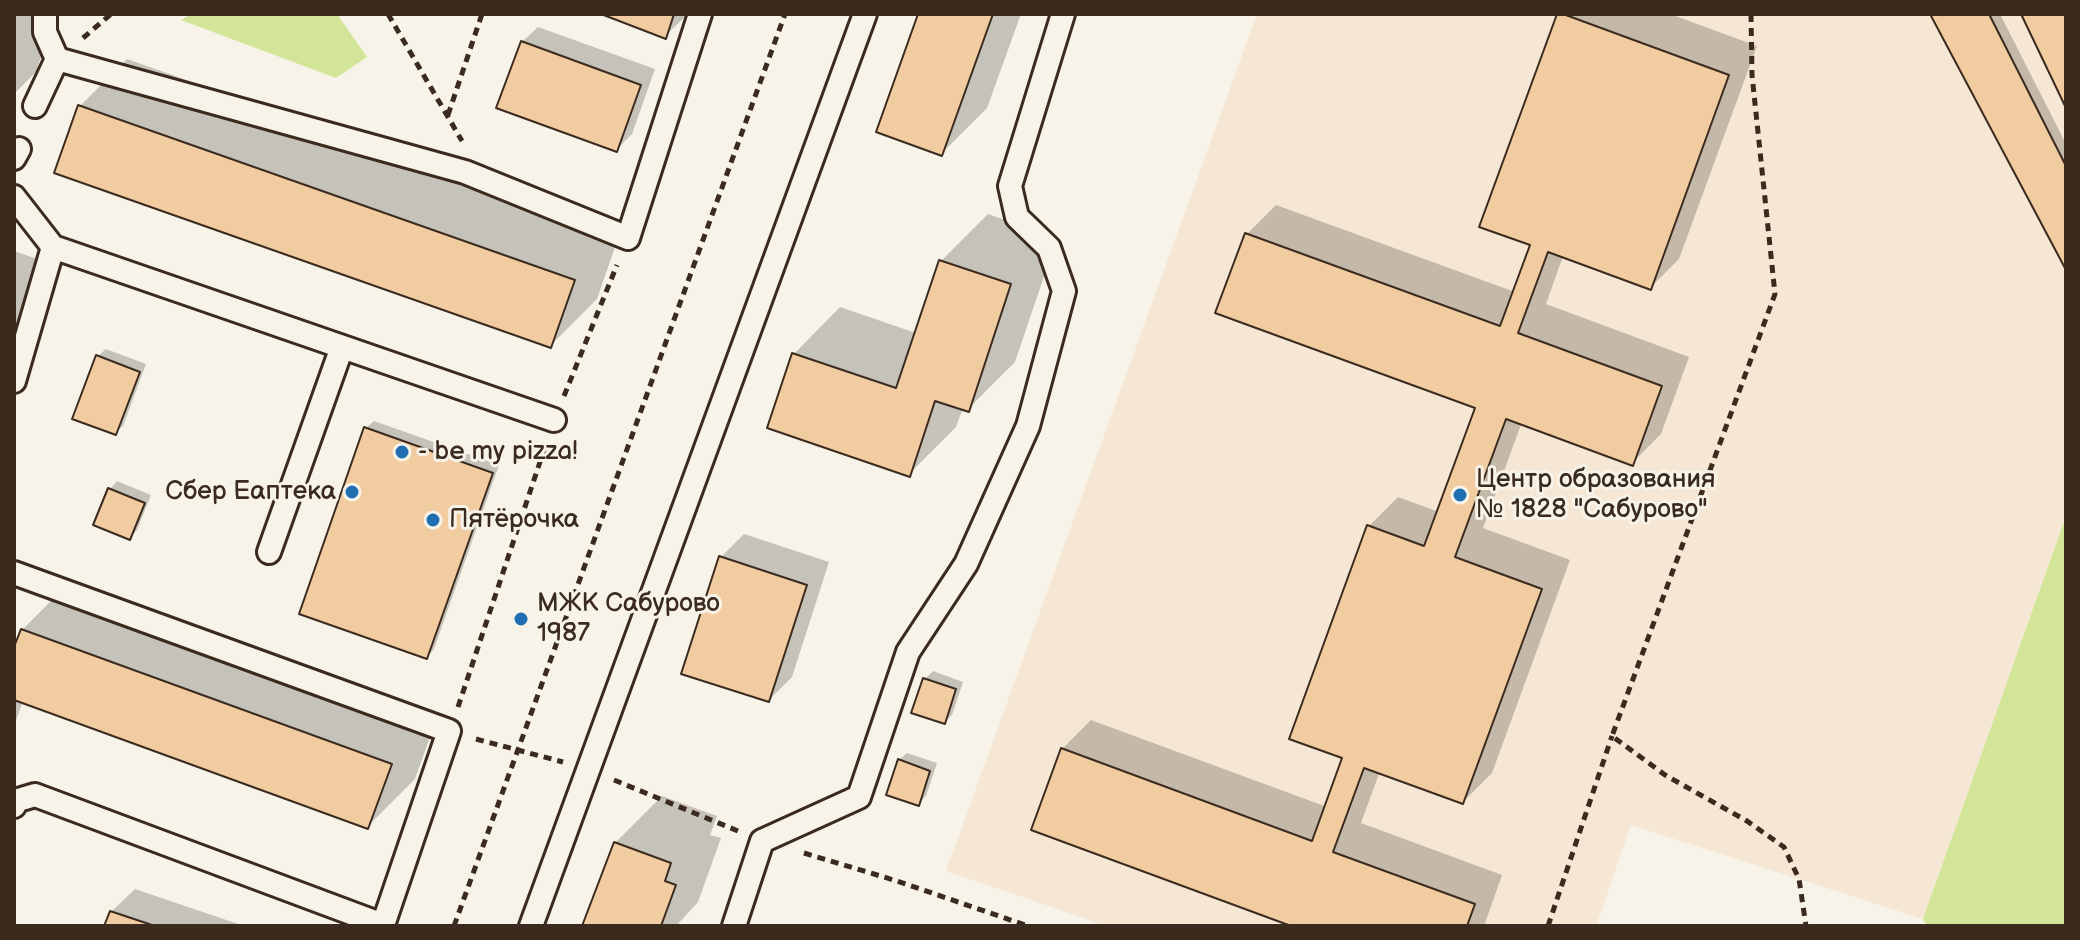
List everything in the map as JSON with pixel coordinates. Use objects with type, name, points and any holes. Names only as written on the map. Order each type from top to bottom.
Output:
[{"type":"lane","points":[[35,106],[57,59],[45,32],[45,14]]},
{"type":"lane","points":[[57,59],[465,172],[628,238],[700,14]]},
{"type":"lane","points":[[531,926],[865,14]]},
{"type":"lane","points":[[734,926],[762,841],[859,797],[908,652],[966,564],[1028,426],[1064,291],[1049,248],[1017,217],[1010,186],[1063,14]]},
{"type":"lane","points":[[14,197],[53,247],[554,420]]},
{"type":"lane","points":[[14,381],[53,247]]},
{"type":"lane","points":[[269,552],[342,347]]},
{"type":"lane","points":[[14,573],[449,731],[383,925],[35,795],[15,801],[14,806]]},
{"type":"path","points":[[388,14],[469,152],[465,172]]},
{"type":"path","points":[[448,116],[482,14]]},
{"type":"path","points":[[454,926],[785,14]]},
{"type":"path","points":[[1548,926],[1612,736],[1775,294],[1752,75],[1751,14]]},
{"type":"path","points":[[449,731],[554,420],[628,238]]},
{"type":"path","points":[[1612,736],[1665,775],[1747,821],[1784,847],[1799,879],[1806,926]]},
{"type":"shaded area","points":[[1257,14],[2066,14],[2066,515],[1923,919],[1631,825],[1596,926],[1107,926],[946,871]]},
{"type":"green space","points":[[191,14],[337,14],[367,57],[336,78],[181,20]]},
{"type":"green space","points":[[2066,523],[2066,926],[1927,926],[1923,919],[2063,524]]},
{"type":"building","points":[[601,14],[674,14],[666,39]]},
{"type":"building","points":[[918,14],[993,14],[942,156],[876,132]]},
{"type":"building","name":"Центр образования № 1828 \"Сабурово\"","points":[[1557,14],[1729,75],[1651,290],[1548,252],[1518,333],[1662,386],[1633,466],[1506,419],[1455,557],[1542,589],[1463,804],[1364,768],[1333,852],[1475,904],[1467,926],[1291,926],[1031,830],[1061,748],[1312,841],[1342,758],[1289,739],[1367,525],[1424,546],[1475,408],[1215,313],[1245,233],[1500,326],[1530,245],[1479,227]]},
{"type":"building","points":[[1930,14],[1989,14],[2066,166],[2066,270]]},
{"type":"building","points":[[2021,14],[2066,14],[2066,108]]},
{"type":"building","points":[[521,41],[641,85],[617,152],[496,108]]},
{"type":"building","points":[[78,105],[575,280],[551,348],[54,173]]},
{"type":"building","points":[[939,260],[1011,284],[969,412],[935,401],[910,477],[767,428],[792,353],[896,388]]},
{"type":"building","points":[[96,355],[140,372],[116,435],[72,419]]},
{"type":"building","points":[[364,427],[493,473],[427,659],[299,614]]},
{"type":"building","points":[[108,488],[145,503],[130,540],[93,525]]},
{"type":"building","points":[[719,556],[807,585],[769,702],[681,674]]},
{"type":"building","points":[[21,629],[392,764],[368,829],[14,700],[14,647]]},
{"type":"building","points":[[923,678],[956,689],[945,724],[911,713]]},
{"type":"building","points":[[898,759],[930,771],[919,806],[886,795]]},
{"type":"building","points":[[614,842],[671,863],[665,881],[676,885],[661,926],[582,926]]},
{"type":"building","points":[[110,911],[155,926],[104,926]]},
{"type":"place","name":"- be my pizza!","points":[[402,452]]},
{"type":"place","name":"Сбер Еаптека","points":[[352,492]]},
{"type":"place","name":"Центр образования № 1828 \"Сабурово\"","points":[[1460,495]]},
{"type":"place","name":"Пятёрочка","points":[[433,520]]},
{"type":"place","name":"МЖК Сабурово 1987","points":[[521,619]]}]
